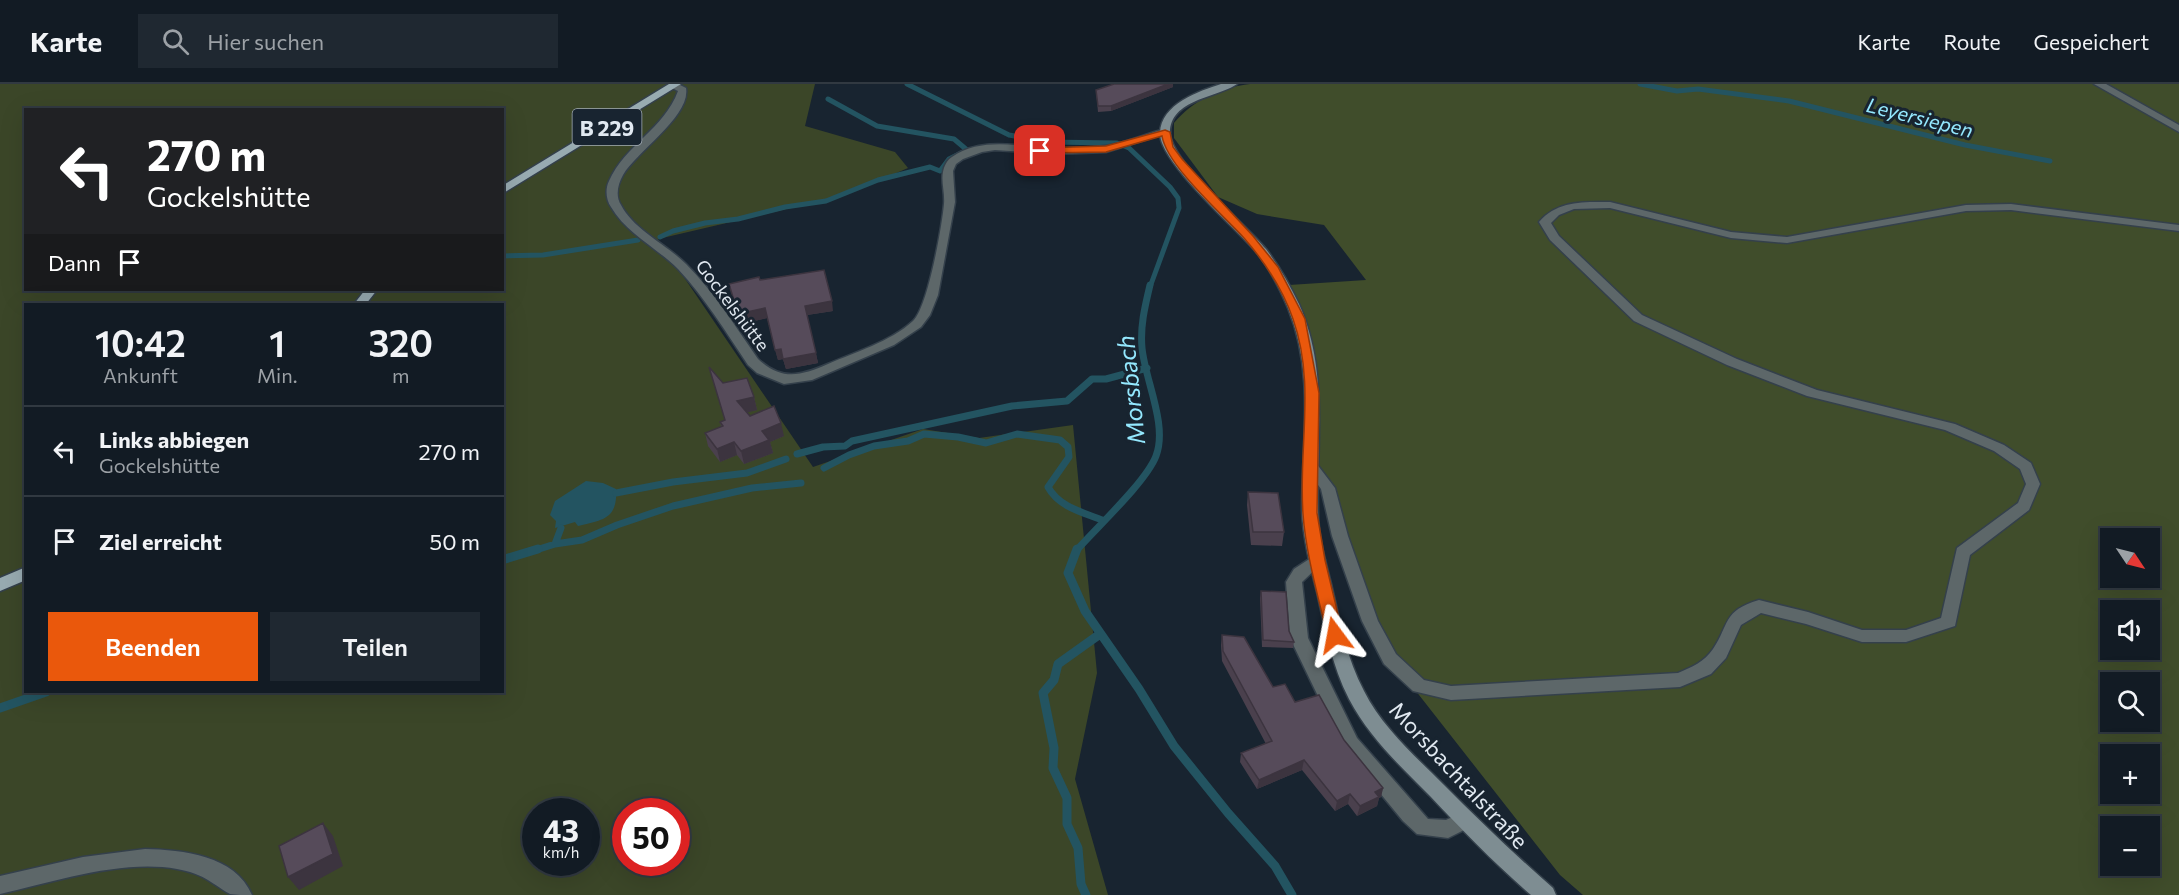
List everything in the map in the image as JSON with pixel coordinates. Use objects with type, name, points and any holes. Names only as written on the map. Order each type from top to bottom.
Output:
[{"type":"main road","points":[[1165,132],[1171,117],[1183,105],[1201,95],[1232,84]]},
{"type":"main road","name":"B 229","points":[[504,190],[675,85]]},
{"type":"main road","name":"Morsbachtalstraße","points":[[1165,132],[1168,147],[1178,161],[1249,238],[1274,269],[1299,319],[1313,393],[1310,513],[1317,560],[1335,635],[1358,696],[1374,722],[1417,771],[1501,857],[1546,895]]},
{"type":"main road","points":[[361,303],[370,291]]},
{"type":"main road","points":[[0,585],[24,574]]},
{"type":"street","points":[[2099,84],[2179,129]]},
{"type":"street","name":"Gockelshütte","points":[[675,85],[682,90],[678,106],[661,130],[638,151],[613,182],[615,206],[683,268],[706,294],[753,362],[762,370],[784,380],[812,376],[863,355],[908,331],[924,315],[932,295],[946,227],[950,202],[948,171],[952,162],[986,147],[1054,151],[1121,144],[1165,132]]},
{"type":"street","points":[[1311,465],[1328,489],[1340,536],[1370,621],[1390,659],[1419,686],[1451,693],[1680,680],[1705,669],[1720,653],[1734,621],[1759,606],[1808,618],[1862,636],[1906,636],[1949,622],[1963,552],[2024,506],[2034,484],[2026,466],[1999,448],[1950,427],[1812,393],[1732,362],[1638,318],[1554,238],[1545,222],[1555,213],[1572,206],[1610,205],[1731,235],[1787,240],[1966,208],[2011,207],[2179,228]]},
{"type":"street","points":[[1317,560],[1300,573],[1294,582],[1294,611],[1299,638],[1350,743],[1410,815],[1424,828],[1448,829],[1465,820]]},
{"type":"street","points":[[0,885],[108,862],[141,858],[171,859],[202,864],[240,889],[242,895]]},
{"type":"green space","points":[[0,84],[815,84],[805,126],[895,152],[908,168],[843,196],[658,239],[813,467],[923,429],[979,438],[1073,425],[1097,673],[1075,779],[1108,895],[0,895]]},
{"type":"green space","points":[[1250,84],[2179,84],[2179,895],[1583,895],[1560,875],[1365,626],[1310,450],[1305,346],[1289,285],[1366,280],[1324,225],[1257,214],[1218,197],[1174,138],[1174,123],[1181,115],[1208,96],[1228,88]]},
{"type":"water","points":[[586,481],[603,483],[616,489],[616,499],[611,512],[602,520],[595,522],[578,526],[575,522],[555,528],[556,521],[550,515],[555,501]]},
{"type":"building","points":[[1114,84],[1168,84],[1111,106],[1098,106],[1096,90]]},
{"type":"building","points":[[824,270],[832,301],[805,306],[816,353],[783,359],[781,349],[775,350],[765,308],[738,314],[729,284],[759,277],[760,280]]},
{"type":"building","points":[[709,367],[723,383],[747,378],[754,397],[737,401],[750,416],[774,406],[781,423],[762,431],[769,440],[741,451],[734,442],[717,449],[705,433],[723,426],[720,422],[725,420]]},
{"type":"building","points":[[1248,492],[1278,493],[1284,532],[1253,532]]},
{"type":"building","points":[[1261,591],[1286,592],[1289,631],[1294,642],[1263,640]]},
{"type":"building","points":[[1222,635],[1244,637],[1273,687],[1285,684],[1295,702],[1319,695],[1344,740],[1383,788],[1375,792],[1379,797],[1360,806],[1350,794],[1337,801],[1304,760],[1259,780],[1241,753],[1272,741],[1223,651]]},
{"type":"building","points":[[323,823],[333,854],[288,877],[279,846]]},
{"type":"waterway","name":"Morsbach","points":[[907,84],[1009,135],[1047,142],[1117,143],[1129,148],[1170,187],[1178,198],[1179,208],[1150,287]]},
{"type":"waterway","name":"Leyersiepen","points":[[1640,84],[1677,91],[1698,89],[1789,101],[1965,145],[2050,161]]},
{"type":"waterway","points":[[660,237],[673,231],[705,223],[738,219],[785,207],[826,201],[878,180],[930,167],[940,171],[949,159],[967,150],[954,139],[877,126],[828,99]]},
{"type":"waterway","points":[[504,256],[543,255],[638,240]]},
{"type":"waterway","name":"Morsbach","points":[[1146,368],[1142,332],[1150,285]]},
{"type":"waterway","points":[[797,454],[823,447],[845,446],[852,441],[1012,406],[1067,401],[1092,379],[1106,379],[1146,368]]},
{"type":"waterway","name":"Morsbach","points":[[1076,551],[1132,491],[1151,467],[1156,456],[1159,444],[1158,417],[1146,368]]},
{"type":"waterway","points":[[824,468],[849,455],[874,446],[908,441],[924,434],[958,437],[986,443],[1017,434],[1060,440],[1068,447],[1069,457],[1048,487],[1065,504],[1102,520]]},
{"type":"waterway","points":[[616,493],[673,482],[747,473],[786,459]]},
{"type":"waterway","points":[[555,544],[582,540],[617,525],[673,506],[752,488],[801,483]]},
{"type":"waterway","points":[[555,544],[561,528]]},
{"type":"waterway","points":[[533,551],[555,544]]},
{"type":"waterway","points":[[504,559],[538,549]]},
{"type":"waterway","name":"Morsbach","points":[[1076,551],[1068,573],[1085,611],[1139,689],[1174,746],[1228,813],[1275,866],[1292,895]]},
{"type":"waterway","points":[[1086,895],[1081,884],[1078,848],[1067,824],[1067,798],[1053,768],[1054,748],[1043,693],[1054,680],[1058,664],[1100,634]]},
{"type":"waterway","points":[[0,708],[43,693]]},
{"type":"route","points":[[1040,151],[1106,149],[1165,132],[1168,147],[1178,161],[1249,238],[1274,269],[1299,319],[1306,349],[1313,393],[1310,513],[1317,560],[1335,635]]}]
